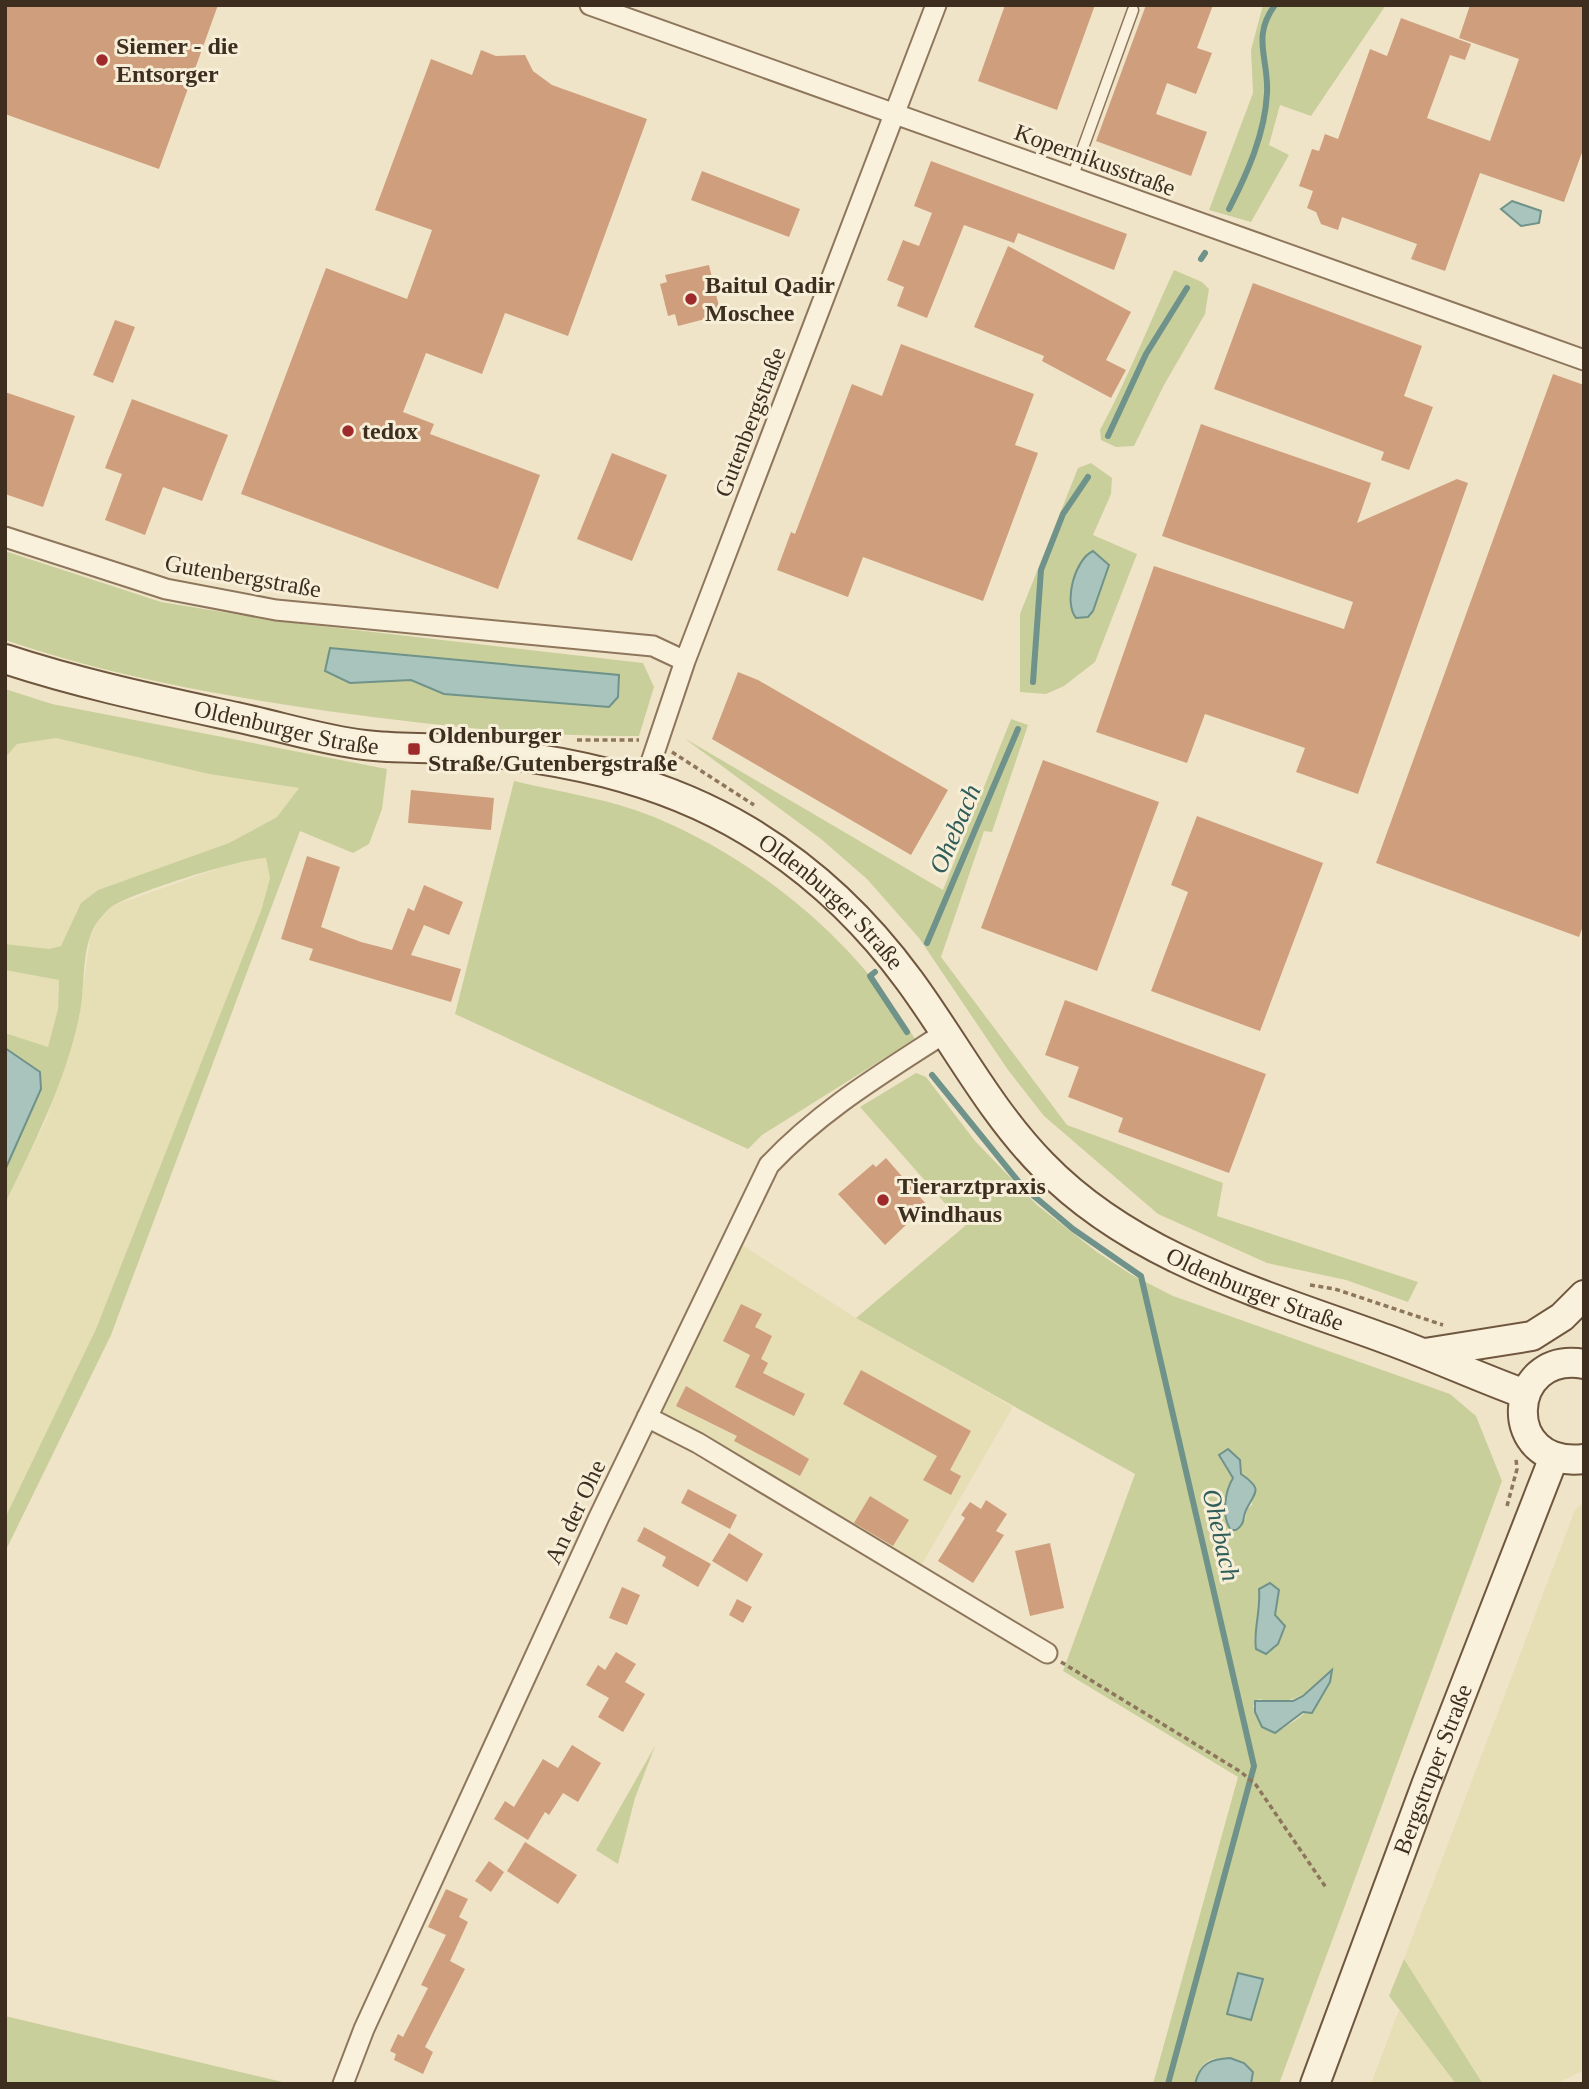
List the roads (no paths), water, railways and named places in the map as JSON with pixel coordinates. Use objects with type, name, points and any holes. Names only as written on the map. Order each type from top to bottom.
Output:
[{"type":"main road","name":"Oldenburger Straße","points":[[5,659],[69,680],[362,745],[450,749],[549,761],[644,783],[703,806],[749,832],[802,869],[852,912],[883,947],[1004,1121],[1045,1167],[1094,1209],[1140,1239],[1203,1271],[1425,1353],[1525,1394]]},
{"type":"main road","points":[[1425,1353],[1532,1336],[1562,1317],[1584,1295]]},
{"type":"main road","points":[[1584,1364],[1557,1364],[1544,1371],[1525,1394],[1522,1409],[1527,1432],[1540,1450],[1553,1457],[1584,1459]]},
{"type":"main road","name":"Bergstruper Straße","points":[[1315,2084],[1430,1772],[1553,1457]]},
{"type":"street","name":"Kopernikusstraße","points":[[590,5],[1584,360]]},
{"type":"street","name":"Gutenbergstraße","points":[[644,783],[685,660],[936,5]]},
{"type":"street","name":"Gutenbergstraße","points":[[5,537],[166,589],[276,610],[653,646],[685,660]]},
{"type":"street","name":"An der Ohe","points":[[343,2084],[364,2029],[647,1417],[769,1165],[802,1130],[839,1102],[943,1034]]},
{"type":"street","points":[[647,1417],[698,1443],[1047,1653]]},
{"type":"lane","points":[[1072,178],[1133,9]]},
{"type":"water","points":[[1512,201],[1541,211],[1539,223],[1521,226],[1501,209]]},
{"type":"water","points":[[1093,551],[1109,565],[1093,611],[1088,617],[1076,618],[1071,602],[1073,582],[1081,563]]},
{"type":"water","points":[[330,648],[619,675],[618,697],[609,707],[444,694],[411,680],[350,683],[325,671]]},
{"type":"water","points":[[5,1048],[40,1072],[41,1089],[5,1170]]},
{"type":"water","points":[[1228,1449],[1240,1460],[1241,1474],[1255,1487],[1255,1494],[1246,1510],[1243,1523],[1236,1530],[1231,1530],[1228,1525],[1225,1511],[1226,1497],[1233,1478],[1219,1455]]},
{"type":"water","points":[[1270,1583],[1279,1590],[1275,1615],[1285,1626],[1278,1644],[1266,1654],[1256,1649],[1255,1635],[1259,1589]]},
{"type":"water","points":[[1332,1670],[1330,1682],[1312,1713],[1303,1712],[1275,1733],[1262,1727],[1255,1712],[1255,1701],[1293,1701],[1303,1696]]},
{"type":"water","points":[[1238,1973],[1263,1979],[1251,2020],[1227,2014]]},
{"type":"water","points":[[1230,2058],[1244,2063],[1253,2072],[1251,2084],[1195,2084],[1200,2071],[1207,2064]]},
{"type":"waterway","points":[[1229,209],[1248,168],[1263,124],[1267,81],[1262,38],[1264,27],[1275,5]]},
{"type":"waterway","points":[[1201,259],[1205,253]]},
{"type":"waterway","points":[[1108,436],[1146,354],[1187,288]]},
{"type":"waterway","points":[[1033,682],[1041,570],[1063,514],[1088,477]]},
{"type":"waterway","name":"Ohebach","points":[[927,943],[1018,729]]},
{"type":"waterway","name":"Ohebach","points":[[875,972],[870,976],[907,1032]]},
{"type":"waterway","name":"Ohebach","points":[[932,1075],[1022,1186],[1073,1229],[1141,1276],[1254,1766],[1168,2084]]},
{"type":"place","name":"Siemer - die Entsorger","points":[[102,60]]},
{"type":"place","name":"Baitul Qadir Moschee","points":[[691,299]]},
{"type":"place","name":"tedox","points":[[348,431]]},
{"type":"place","name":"Oldenburger Straße/Gutenbergstraße","points":[[414,749]]},
{"type":"place","name":"Tierarztpraxis Windhaus","points":[[883,1200]]}]
